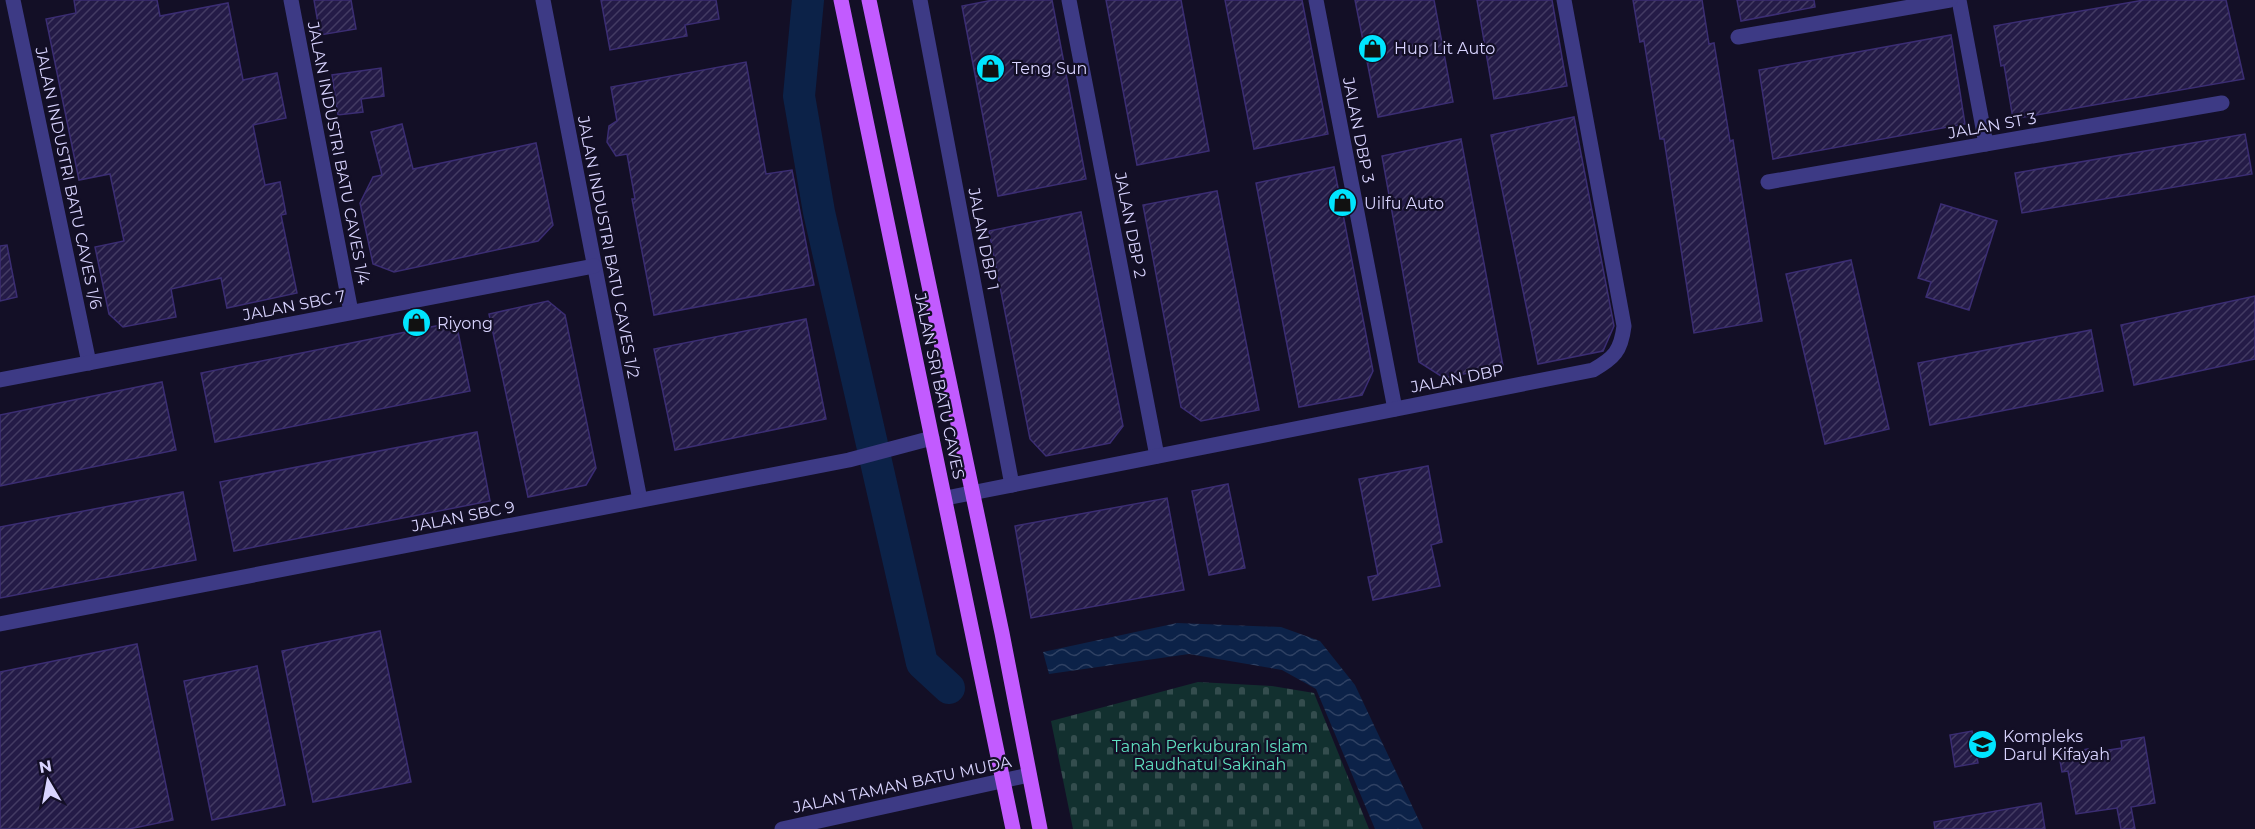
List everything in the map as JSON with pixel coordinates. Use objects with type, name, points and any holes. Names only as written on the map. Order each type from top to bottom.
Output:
[{"type":"main road","name":"JALAN SRI BATU CAVES","points":[[841,0],[1013,829]]},
{"type":"main road","name":"JALAN SRI BATU CAVES","points":[[872,1],[1040,829]]},
{"type":"street","name":"JALAN INDUSTRI BATU CAVES 1/6","points":[[14,0],[88,363]]},
{"type":"street","name":"JALAN INDUSTRI BATU CAVES 1/4","points":[[291,0],[351,312]]},
{"type":"street","name":"JALAN INDUSTRI BATU CAVES 1/2","points":[[543,0],[640,500]]},
{"type":"street","name":"JALAN DBP 1","points":[[920,0],[1012,485]]},
{"type":"street","name":"JALAN DBP 2","points":[[1069,0],[1157,456]]},
{"type":"street","name":"JALAN DBP 3","points":[[1316,0],[1395,409]]},
{"type":"street","name":"JALAN DBP","points":[[946,498],[1593,370],[1614,358],[1622,345],[1623,326],[1564,0]]},
{"type":"street","points":[[1738,37],[1950,0]]},
{"type":"street","points":[[1959,0],[1986,144]]},
{"type":"street","name":"JALAN ST 3","points":[[1768,182],[2222,103]]},
{"type":"street","name":"JALAN SBC 7","points":[[0,380],[594,266]]},
{"type":"street","name":"JALAN SBC 9","points":[[0,624],[849,460],[893,446],[932,438]]},
{"type":"street","name":"JALAN TAMAN BATU MUDA","points":[[782,829],[1029,775]]},
{"type":"green space","name":"Tanah Perkuburan Islam Raudhatul Sakinah","points":[[1198,682],[1272,686],[1314,693],[1369,829],[1073,829],[1051,721]]},
{"type":"water","points":[[1177,623],[1281,627],[1320,641],[1355,685],[1423,829],[1375,829],[1316,689],[1282,670],[1189,654],[1049,674],[1043,652]]},
{"type":"building","points":[[74,0],[157,0],[160,16],[228,3],[243,80],[277,73],[286,118],[253,125],[265,185],[280,182],[286,214],[281,215],[297,293],[227,308],[221,278],[171,289],[176,317],[123,327],[109,314],[95,247],[124,241],[110,174],[79,180],[46,19],[76,13]]},
{"type":"building","points":[[314,0],[351,0],[356,29],[320,35]]},
{"type":"building","points":[[601,0],[716,0],[719,19],[685,25],[687,36],[610,50]]},
{"type":"building","points":[[993,0],[1052,0],[1086,179],[998,196],[962,6]]},
{"type":"building","points":[[1106,0],[1181,0],[1209,151],[1137,165]]},
{"type":"building","points":[[1225,0],[1302,0],[1328,134],[1254,149]]},
{"type":"building","points":[[1355,0],[1434,0],[1453,102],[1378,117]]},
{"type":"building","points":[[1477,0],[1552,0],[1567,86],[1494,99]]},
{"type":"building","points":[[1633,0],[1702,0],[1709,44],[1714,43],[1730,141],[1733,140],[1762,321],[1694,333],[1664,139],[1660,139],[1644,41],[1640,42]]},
{"type":"building","points":[[1737,0],[1814,0],[1815,7],[1741,21]]},
{"type":"building","points":[[2144,0],[2226,0],[2244,79],[2013,119],[2004,65],[2001,66],[1994,26]]},
{"type":"building","points":[[1951,35],[1965,124],[1773,159],[1759,70]]},
{"type":"building","points":[[746,62],[766,174],[792,170],[814,285],[654,315],[632,199],[635,199],[627,154],[616,156],[607,142],[609,126],[617,121],[611,87]]},
{"type":"building","points":[[381,68],[384,96],[361,99],[363,112],[338,115],[332,75]]},
{"type":"building","points":[[1574,117],[1614,326],[1603,351],[1538,364],[1491,135]]},
{"type":"building","points":[[402,124],[413,169],[536,143],[553,225],[538,241],[394,272],[373,264],[360,203],[373,177],[382,175],[371,132]]},
{"type":"building","points":[[2245,134],[2252,174],[2022,213],[2015,173]]},
{"type":"building","points":[[1461,139],[1503,366],[1444,378],[1419,362],[1382,156]]},
{"type":"building","points":[[1334,167],[1373,371],[1362,395],[1299,407],[1256,183]]},
{"type":"building","points":[[1217,191],[1259,410],[1201,421],[1181,407],[1143,205]]},
{"type":"building","points":[[1941,204],[1997,221],[1969,310],[1926,297],[1931,282],[1918,278]]},
{"type":"building","points":[[1081,212],[1123,426],[1110,443],[1046,456],[1030,439],[989,231]]},
{"type":"building","points":[[7,245],[17,297],[0,301],[0,246]]},
{"type":"building","points":[[1851,260],[1889,429],[1825,444],[1786,274]]},
{"type":"building","points":[[2255,296],[2255,359],[2134,385],[2121,325]]},
{"type":"building","points":[[548,301],[565,315],[596,468],[586,485],[528,497],[489,314]]},
{"type":"building","points":[[806,319],[826,419],[675,450],[654,349]]},
{"type":"building","points":[[456,322],[470,391],[215,442],[201,373]]},
{"type":"building","points":[[2091,330],[2103,391],[1930,425],[1918,363]]},
{"type":"building","points":[[162,382],[176,450],[0,486],[0,415]]},
{"type":"building","points":[[477,432],[490,501],[234,551],[220,482]]},
{"type":"building","points":[[1428,466],[1442,542],[1431,545],[1440,586],[1373,600],[1368,577],[1378,575],[1359,479]]},
{"type":"building","points":[[1228,484],[1245,568],[1209,575],[1192,491]]},
{"type":"building","points":[[183,492],[196,560],[0,598],[0,527]]},
{"type":"building","points":[[1167,498],[1184,590],[1031,618],[1015,526]]},
{"type":"building","points":[[380,631],[411,782],[313,802],[282,651]]},
{"type":"building","points":[[137,644],[173,820],[129,829],[0,829],[0,672]]},
{"type":"building","points":[[257,666],[285,805],[212,820],[184,681]]},
{"type":"building","points":[[1972,731],[1978,763],[1955,767],[1950,735]]},
{"type":"building","points":[[2144,737],[2155,803],[2131,807],[2135,829],[2121,829],[2117,808],[2076,814],[2068,771],[2062,772],[2059,755],[2088,749],[2089,753],[2122,748],[2121,741]]},
{"type":"building","points":[[2041,803],[2045,829],[1935,829],[1934,822]]},
{"type":"waterway","points":[[808,0],[799,96],[819,212],[922,663],[949,688]]},
{"type":"place","name":"Hup Lit Auto","points":[[1373,48]]},
{"type":"place","name":"Teng Sun","points":[[991,68]]},
{"type":"place","name":"Uilfu Auto","points":[[1343,203]]},
{"type":"place","name":"Riyong","points":[[416,323]]},
{"type":"place","name":"Kompleks Darul Kifayah","points":[[1982,745]]}]
